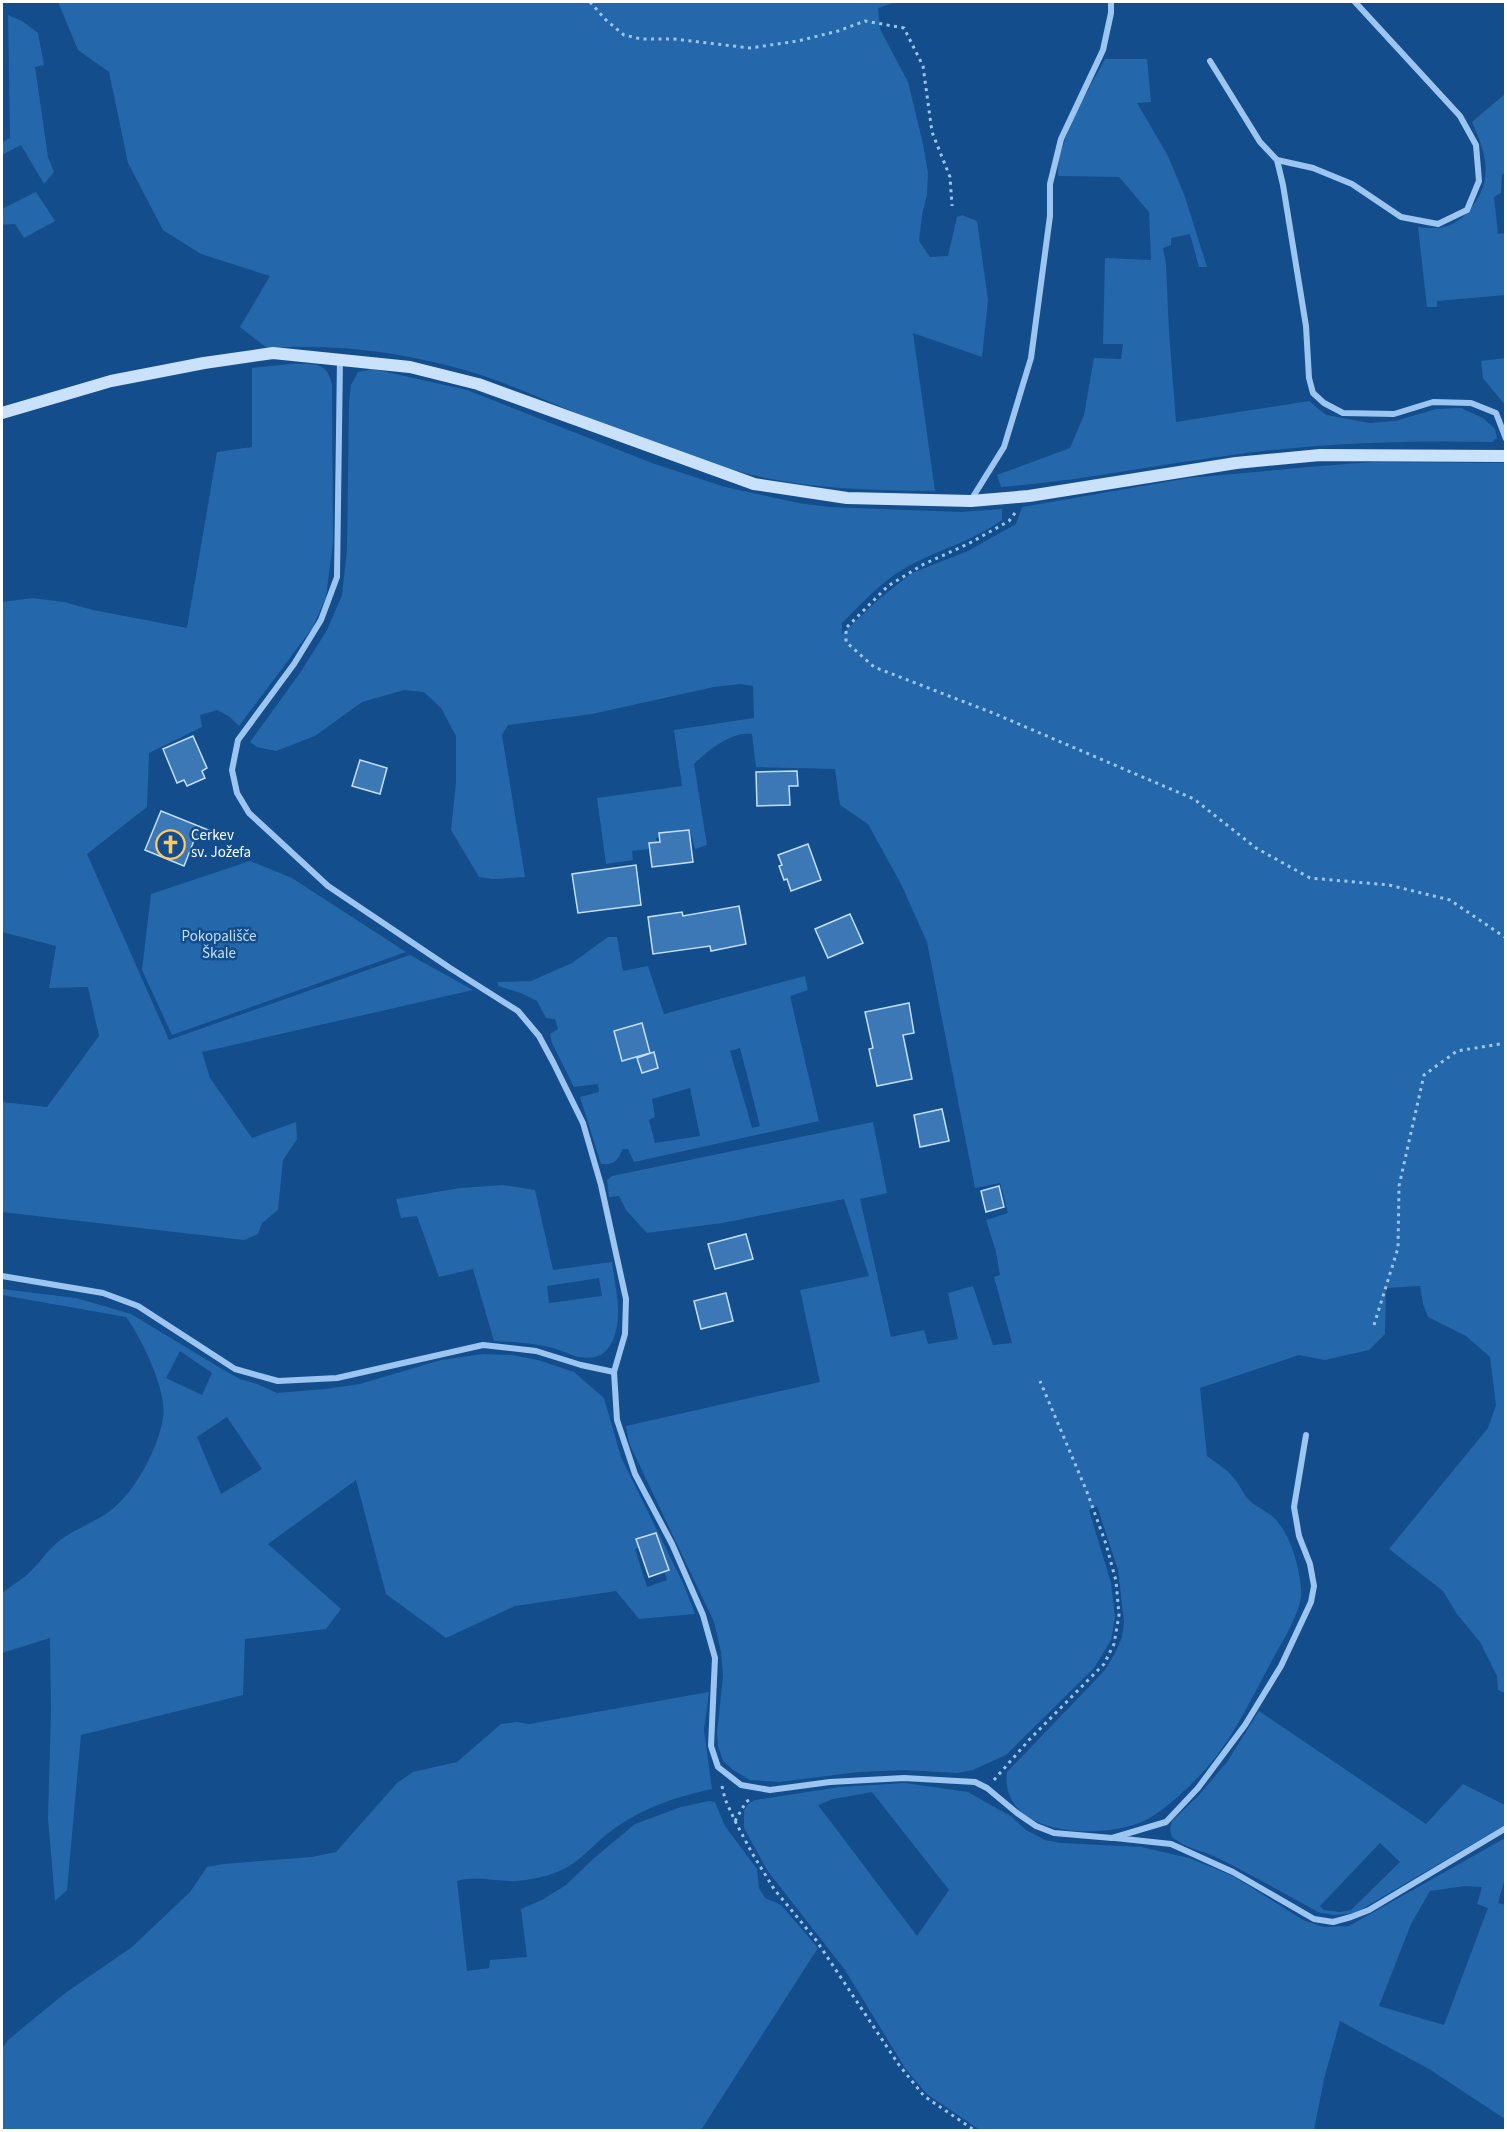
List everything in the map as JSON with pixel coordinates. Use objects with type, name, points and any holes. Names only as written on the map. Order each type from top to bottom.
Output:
[{"type":"main road","points":[[2,413],[111,381],[204,363],[273,353],[410,367],[478,384],[754,484],[847,498],[970,501],[1029,496],[1236,463],[1320,455],[1506,456]]},
{"type":"street","points":[[970,501],[1004,447],[1031,358],[1050,216],[1050,184],[1061,139],[1103,50],[1112,13],[1111,2]]},
{"type":"street","points":[[1276,160],[1313,168],[1352,184],[1401,217],[1438,224],[1467,210],[1479,181],[1476,145],[1460,116],[1355,2]]},
{"type":"street","points":[[1210,62],[1260,142],[1276,160],[1284,185],[1306,326],[1309,378],[1313,393],[1324,403],[1343,413],[1394,414],[1433,402],[1471,403],[1496,413],[1506,439]]},
{"type":"street","points":[[340,359],[337,578],[321,620],[294,664],[238,740],[232,770],[237,793],[249,813],[328,886],[518,1011],[539,1036],[583,1124],[617,1253],[626,1299],[625,1334],[614,1372],[617,1420],[635,1474],[672,1544],[703,1615],[715,1658],[711,1746],[718,1767],[741,1785],[770,1790],[830,1782],[904,1778],[975,1782],[987,1788],[1017,1814],[1036,1826],[1054,1833],[1171,1844],[1233,1872],[1314,1919],[1333,1922],[1369,1910],[1506,1828]]},
{"type":"street","points":[[2,1276],[103,1293],[138,1306],[235,1369],[278,1381],[337,1378],[483,1346],[536,1351],[581,1365],[614,1372]]},
{"type":"street","points":[[1112,1838],[1166,1822],[1198,1788],[1232,1743],[1281,1666],[1311,1602],[1314,1586],[1310,1564],[1299,1536],[1294,1507],[1306,1435]]},
{"type":"path","points":[[590,2],[624,35],[641,39],[683,40],[750,48],[798,41],[838,31],[865,21],[904,28],[923,66],[932,132],[950,177],[952,206]]},
{"type":"path","points":[[1029,496],[1009,521],[968,544],[924,564],[888,586],[846,628],[846,642],[874,667],[993,713],[1194,799],[1256,848],[1310,878],[1389,885],[1450,900],[1506,938]]},
{"type":"path","points":[[1374,1326],[1398,1248],[1399,1185],[1424,1075],[1456,1051],[1506,1043]]},
{"type":"path","points":[[987,1788],[1029,1740],[1104,1664],[1114,1644],[1119,1615],[1116,1581],[1106,1544],[1040,1380]]},
{"type":"path","points":[[718,1767],[725,1799],[735,1821],[774,1889],[816,1940],[899,2065],[924,2096],[974,2130]]},
{"type":"path","points":[[735,1821],[746,1802],[770,1790]]},
{"type":"green space","points":[[58,2],[896,2],[878,8],[880,29],[908,82],[923,144],[928,173],[927,195],[919,241],[930,257],[948,256],[957,217],[962,215],[977,221],[988,300],[982,357],[913,333],[935,491],[810,485],[761,477],[666,448],[478,374],[426,360],[347,348],[267,348],[240,327],[270,276],[201,254],[163,230],[128,163],[109,72],[78,50]]},
{"type":"green space","points":[[8,15],[22,21],[38,33],[44,65],[35,67],[48,157],[54,172],[44,184],[21,145],[2,155],[2,142],[10,138]]},
{"type":"green space","points":[[1105,59],[1147,59],[1151,102],[1137,103],[1168,156],[1185,197],[1207,267],[1199,267],[1190,234],[1171,238],[1171,245],[1163,248],[1176,422],[1309,401],[1326,415],[1370,423],[1395,421],[1436,409],[1461,408],[1483,418],[1495,429],[1497,438],[1492,442],[1395,442],[1264,451],[1059,481],[1001,487],[997,475],[1070,448],[1084,415],[1094,358],[1121,359],[1123,344],[1103,344],[1105,258],[1151,260],[1149,212],[1119,177],[1058,176],[1062,148],[1068,132]]},
{"type":"green space","points":[[1505,94],[1505,172],[1502,175],[1501,193],[1494,197],[1498,234],[1505,233],[1505,295],[1437,301],[1437,307],[1427,307],[1418,227],[1448,226],[1460,219],[1472,207],[1483,186],[1486,165],[1472,122]]},
{"type":"green space","points":[[36,192],[55,221],[24,238],[15,224],[2,225],[2,209]]},
{"type":"green space","points":[[1506,358],[1505,405],[1483,378],[1481,361]]},
{"type":"green space","points":[[311,364],[322,367],[327,371],[332,385],[333,542],[326,597],[313,627],[239,726],[230,717],[217,710],[200,715],[202,727],[149,753],[147,807],[87,854],[169,1040],[410,955],[473,990],[202,1052],[210,1078],[252,1138],[296,1122],[297,1139],[283,1160],[278,1210],[262,1223],[258,1234],[244,1240],[2,1212],[2,1102],[47,1107],[99,1036],[88,987],[49,988],[56,946],[2,932],[2,602],[32,598],[64,602],[93,610],[187,628],[217,452],[252,447],[252,368]]},
{"type":"green space","points":[[373,369],[467,390],[652,463],[725,487],[798,503],[829,507],[961,512],[1002,509],[1002,520],[991,527],[905,568],[888,580],[842,623],[842,634],[879,599],[912,573],[968,551],[1016,524],[1022,507],[1189,478],[1309,467],[1372,462],[1505,463],[1505,1693],[1498,1690],[1497,1676],[1480,1642],[1457,1614],[1443,1591],[1389,1549],[1488,1428],[1496,1405],[1490,1357],[1466,1336],[1428,1317],[1420,1286],[1386,1288],[1385,1334],[1369,1350],[1325,1360],[1299,1355],[1200,1388],[1207,1456],[1229,1473],[1247,1498],[1273,1517],[1283,1528],[1296,1559],[1301,1597],[1287,1634],[1224,1746],[1193,1782],[1156,1814],[1130,1826],[1107,1830],[1059,1829],[1037,1822],[1020,1810],[1009,1794],[1007,1772],[1105,1670],[1122,1637],[1124,1622],[1118,1570],[1097,1506],[1089,1510],[1111,1583],[1115,1617],[1111,1640],[1094,1668],[1006,1755],[973,1770],[957,1773],[905,1770],[858,1772],[779,1782],[750,1780],[723,1761],[717,1733],[723,1676],[721,1652],[714,1622],[629,1443],[626,1426],[820,1382],[800,1290],[869,1276],[844,1199],[722,1223],[647,1233],[626,1210],[619,1196],[609,1197],[607,1180],[612,1176],[873,1122],[887,1193],[860,1199],[891,1337],[924,1330],[928,1344],[958,1339],[948,1293],[973,1286],[993,1345],[1012,1343],[994,1277],[1000,1275],[986,1220],[1008,1213],[1000,1183],[975,1188],[927,942],[901,884],[868,824],[840,805],[835,769],[756,767],[752,734],[728,738],[694,764],[707,845],[695,849],[690,830],[656,838],[658,848],[632,851],[633,860],[606,864],[597,798],[682,786],[674,730],[754,718],[753,686],[740,684],[714,687],[592,714],[508,725],[502,735],[525,877],[493,879],[479,877],[451,830],[456,783],[456,736],[441,708],[424,692],[404,690],[362,702],[315,736],[276,751],[257,747],[250,742],[300,673],[327,630],[342,595],[347,549],[351,385],[358,372]]},
{"type":"green space","name":"Pokopališče Škale","points":[[250,861],[292,878],[406,952],[172,1035],[142,970],[151,894]]},
{"type":"green space","points":[[608,937],[617,937],[623,971],[648,966],[664,1014],[805,976],[808,990],[790,996],[819,1121],[634,1162],[628,1149],[623,1149],[615,1161],[610,1164],[601,1164],[580,1097],[599,1092],[598,1084],[574,1087],[552,1043],[550,1034],[558,1029],[555,1019],[546,1018],[537,1001],[498,986],[498,982],[531,981],[572,963]],"holes":[[[740,1048],[760,1126],[752,1128],[730,1051]],[[690,1088],[700,1136],[655,1143],[649,1120],[655,1117],[652,1099]]]},
{"type":"green space","points":[[503,1185],[535,1190],[553,1270],[612,1262],[618,1317],[615,1336],[607,1350],[594,1357],[585,1358],[542,1346],[494,1341],[473,1269],[439,1277],[417,1216],[401,1218],[396,1199],[460,1188]],"holes":[[[599,1278],[602,1296],[549,1303],[547,1286]]]},
{"type":"green space","points":[[2,1289],[76,1298],[131,1314],[240,1379],[277,1393],[360,1384],[441,1360],[483,1354],[512,1355],[538,1360],[574,1372],[604,1398],[621,1457],[683,1583],[695,1614],[639,1619],[616,1591],[515,1606],[446,1638],[386,1594],[356,1480],[268,1544],[341,1609],[326,1629],[245,1639],[243,1695],[81,1735],[67,1890],[55,1901],[48,1818],[51,1712],[50,1638],[2,1653],[2,1593],[28,1574],[59,1541],[110,1511],[128,1493],[151,1456],[163,1418],[163,1407],[152,1365],[126,1317],[2,1295]],"holes":[[[180,1351],[212,1373],[202,1395],[166,1378]],[[227,1417],[262,1469],[221,1494],[197,1437]],[[655,1543],[667,1580],[647,1587],[635,1549]]]},
{"type":"green space","points":[[709,1692],[704,1730],[712,1789],[672,1800],[635,1816],[611,1831],[572,1864],[552,1874],[516,1881],[464,1879],[457,1881],[467,1971],[489,1968],[490,1960],[527,1957],[521,1909],[542,1900],[566,1885],[635,1824],[681,1807],[709,1801],[715,1802],[725,1826],[757,1869],[759,1888],[765,1898],[781,1905],[818,1948],[701,2130],[2,2130],[2,2049],[8,2040],[64,1994],[132,1947],[190,1892],[207,1867],[312,1857],[336,1852],[397,1783],[413,1772],[457,1762],[501,1724],[517,1722],[529,1724]]},
{"type":"green space","points":[[1259,1711],[1426,1824],[1463,1784],[1505,1805],[1505,1825],[1355,1913],[1335,1915],[1320,1913],[1218,1858],[1188,1847],[1172,1837],[1170,1830],[1172,1821],[1199,1795],[1227,1762]],"holes":[[[1380,1843],[1400,1862],[1351,1910],[1340,1912],[1324,1910],[1320,1906]]]},
{"type":"green space","points":[[905,1783],[968,1792],[1012,1817],[1026,1830],[1045,1840],[1061,1843],[1141,1847],[1189,1858],[1233,1876],[1303,1920],[1323,1927],[1349,1926],[1505,1838],[1505,1882],[1498,1903],[1506,1905],[1505,2119],[1429,2069],[1340,2021],[1324,2079],[1314,2130],[980,2130],[927,2094],[905,2068],[845,1970],[767,1870],[744,1828],[744,1811],[748,1804],[755,1800],[840,1787]],"holes":[[[872,1792],[949,1890],[917,1936],[818,1805],[833,1799]],[[1464,1886],[1482,1887],[1477,1904],[1488,1908],[1444,2025],[1379,2006],[1411,1924],[1430,1891]]]},
{"type":"building","points":[[193,736],[207,768],[202,771],[205,778],[187,786],[184,780],[177,783],[163,749]]},
{"type":"building","points":[[360,760],[387,768],[380,794],[352,786]]},
{"type":"building","points":[[797,771],[798,786],[789,786],[790,805],[757,806],[756,772]]},
{"type":"building","name":"Cerkev sv. Jožefa","points":[[161,811],[211,831],[195,838],[184,866],[145,850]]},
{"type":"building","points":[[689,830],[693,862],[652,867],[649,843],[660,842],[659,833]]},
{"type":"building","points":[[808,844],[821,880],[791,891],[787,879],[784,880],[778,855]]},
{"type":"building","points":[[636,865],[641,905],[578,913],[572,874]]},
{"type":"building","points":[[739,906],[746,944],[711,951],[710,946],[653,954],[648,917],[682,912],[683,916]]},
{"type":"building","points":[[850,914],[863,943],[828,958],[815,929]]},
{"type":"building","points":[[909,1003],[914,1033],[903,1035],[912,1079],[877,1086],[869,1049],[873,1048],[865,1012]]},
{"type":"building","points":[[642,1023],[650,1053],[622,1061],[614,1031]]},
{"type":"building","points":[[654,1052],[658,1068],[642,1073],[637,1058]]},
{"type":"building","points":[[942,1109],[949,1141],[920,1147],[914,1115]]},
{"type":"building","points":[[999,1186],[1004,1207],[986,1212],[981,1191]]},
{"type":"building","points":[[746,1234],[753,1259],[715,1269],[708,1244]]},
{"type":"building","points":[[726,1293],[733,1321],[701,1329],[694,1301]]},
{"type":"building","points":[[656,1533],[669,1570],[649,1577],[636,1539]]},
{"type":"place","name":"Cerkev sv. Jožefa","points":[[170,844]]}]
